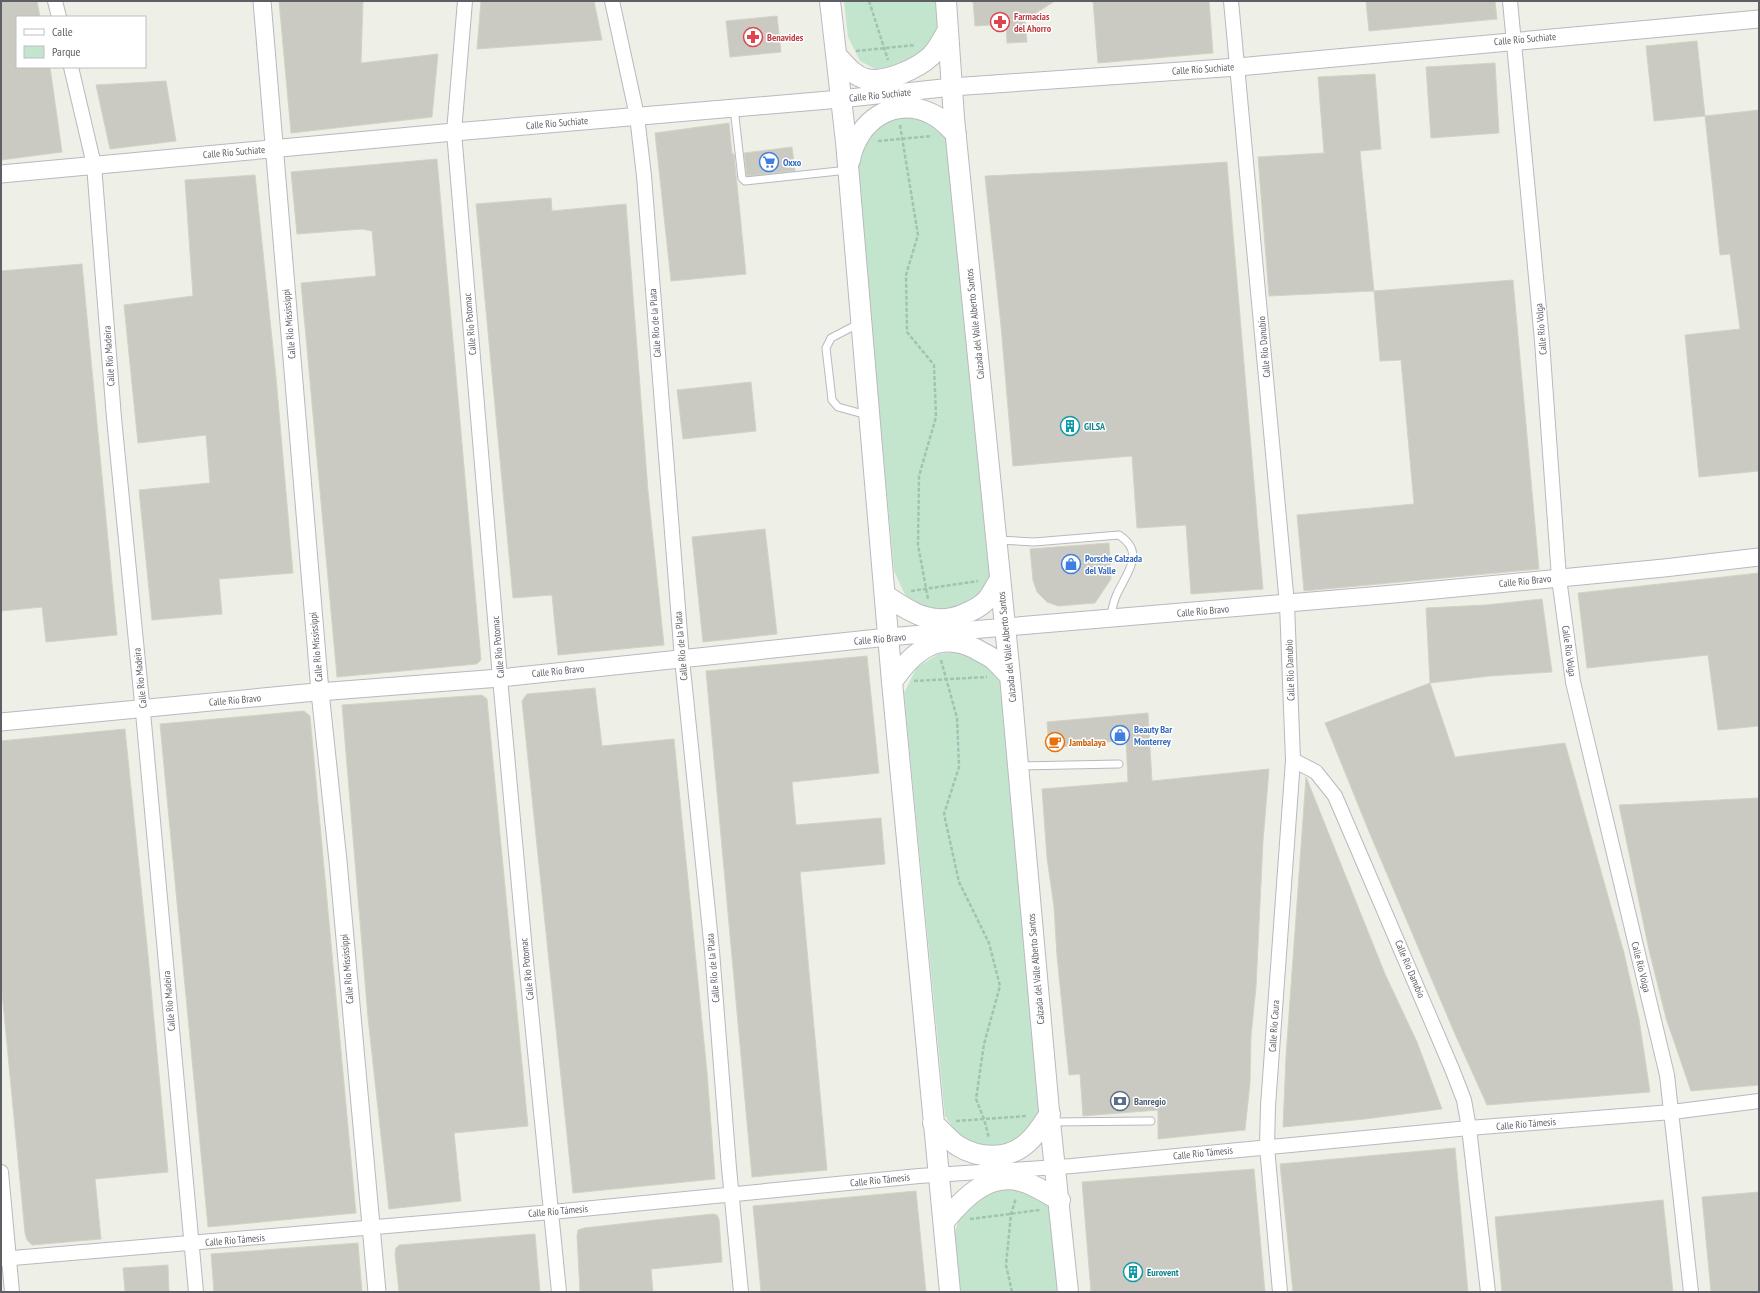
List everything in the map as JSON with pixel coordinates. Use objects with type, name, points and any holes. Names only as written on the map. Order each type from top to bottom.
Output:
[{"type":"main road","points":[[830,1],[843,53],[851,71],[867,80],[891,77],[912,70],[932,55],[948,30]]},
{"type":"main road","name":"Calzada del Valle Alberto Santos","points":[[946,1],[956,134],[1010,676],[1050,1118],[1068,1292]]},
{"type":"main road","points":[[843,53],[840,99],[862,322],[892,682],[950,1292]]},
{"type":"main road","points":[[848,170],[852,150],[861,131],[877,116],[897,109],[915,108],[933,114],[956,134]]},
{"type":"main road","points":[[885,594],[922,617],[932,620],[944,619],[958,617],[973,611],[987,600],[1000,578]]},
{"type":"main road","points":[[892,682],[903,666],[923,648],[937,642],[955,642],[969,646],[991,658],[1010,676]]},
{"type":"main road","points":[[933,1123],[958,1145],[980,1155],[992,1156],[1008,1154],[1028,1143],[1050,1118]]},
{"type":"main road","points":[[944,1222],[970,1193],[982,1185],[997,1181],[1014,1180],[1027,1183],[1060,1204]]},
{"type":"street","points":[[55,1],[59,16]]},
{"type":"street","name":"Calle Río Mississippi","points":[[262,1],[320,692],[338,861],[370,1228],[377,1292]]},
{"type":"street","name":"Calle Río Potomac","points":[[465,1],[454,132],[500,678],[525,952],[559,1292]]},
{"type":"street","name":"Calle Río de la Plata","points":[[612,1],[638,116],[644,176],[682,659],[712,951],[731,1195],[741,1292]]},
{"type":"street","name":"Calle Río Danubio","points":[[1231,1],[1287,604],[1292,760],[1316,772],[1335,796],[1464,1100],[1469,1128],[1488,1292]]},
{"type":"street","name":"Calle Río Volga","points":[[1510,1],[1542,341],[1559,578],[1575,689],[1667,1075],[1691,1292]]},
{"type":"street","name":"Calle Río Suchiate","points":[[1,174],[275,148],[840,99],[952,87],[1238,67],[1513,40],[1759,19]]},
{"type":"street","name":"Calle Río Madeira","points":[[71,68],[94,165],[114,418],[196,1292]]},
{"type":"street","name":"Calle Río Bravo","points":[[1,722],[320,692],[500,678],[888,638],[1287,604],[1759,557]]},
{"type":"street","name":"Calle Río Caura","points":[[1280,1292],[1267,1147],[1292,760]]},
{"type":"street","name":"Calle Río Támesis","points":[[5,1259],[552,1212],[939,1175],[1056,1167],[1469,1128],[1672,1112],[1759,1101]]},
{"type":"street","points":[[1,1172],[5,1259],[12,1292]]},
{"type":"lane","points":[[734,108],[742,178],[745,181],[848,170]]},
{"type":"lane","points":[[862,322],[831,338],[826,348],[832,400],[838,407],[870,416]]},
{"type":"lane","points":[[996,540],[1034,542],[1119,535],[1126,540],[1132,548],[1133,564],[1116,596],[1110,619]]},
{"type":"lane","points":[[1018,766],[1119,764]]},
{"type":"lane","points":[[1050,1118],[1151,1121]]},
{"type":"path","points":[[843,53],[922,45]]},
{"type":"path","points":[[874,141],[936,136]]},
{"type":"path","points":[[885,594],[1000,578]]},
{"type":"path","points":[[892,682],[1010,676]]},
{"type":"path","points":[[933,1123],[1050,1118]]},
{"type":"path","points":[[944,1222],[1060,1204]]},
{"type":"green space","points":[[844,1],[939,1],[942,29],[928,53],[907,66],[879,71],[860,61],[848,37]]},
{"type":"green space","points":[[895,111],[944,126],[955,153],[993,575],[980,598],[930,616],[907,599],[894,571],[856,153],[871,124]]},
{"type":"green space","points":[[966,651],[989,663],[1004,682],[1043,1104],[1029,1131],[1007,1146],[983,1148],[960,1138],[945,1116],[904,693],[917,667],[939,654]]},
{"type":"green space","points":[[991,1186],[1026,1186],[1049,1200],[1061,1292],[960,1292],[954,1234],[965,1204]]},
{"type":"building","points":[[1,1],[37,1],[40,16],[16,16],[16,68],[50,68],[62,152],[1,160]]},
{"type":"building","points":[[279,1],[363,1],[361,63],[438,54],[432,117],[291,133]]},
{"type":"building","points":[[481,1],[594,1],[602,40],[477,49]]},
{"type":"building","name":"Farmacias del Ahorro","points":[[973,1],[1055,1],[1025,20],[1027,42],[1007,43],[1006,24],[975,26]]},
{"type":"building","points":[[1093,1],[1209,1],[1213,53],[1098,63]]},
{"type":"building","points":[[1366,1],[1495,1],[1497,19],[1369,31]]},
{"type":"building","name":"Benavides","points":[[777,16],[781,52],[730,57],[726,21]]},
{"type":"building","points":[[1697,41],[1705,116],[1654,121],[1646,46]]},
{"type":"building","points":[[1495,63],[1499,133],[1431,138],[1426,67]]},
{"type":"building","points":[[1375,74],[1381,149],[1360,151],[1374,291],[1269,296],[1258,157],[1324,153],[1318,77]]},
{"type":"building","points":[[166,81],[176,141],[110,149],[96,85]]},
{"type":"building","points":[[1759,110],[1759,471],[1699,477],[1685,335],[1740,329],[1730,254],[1720,255],[1705,116]]},
{"type":"building","points":[[729,123],[732,154],[734,154],[746,274],[671,281],[655,133]]},
{"type":"building","name":"Oxxo","points":[[792,147],[795,171],[747,176],[744,153]]},
{"type":"building","points":[[437,159],[481,660],[477,664],[337,677],[301,283],[376,276],[372,231],[362,229],[297,234],[291,172]]},
{"type":"building","points":[[1227,162],[1263,589],[1191,594],[1186,525],[1137,528],[1132,456],[1013,466],[1001,326],[985,176]]},
{"type":"building","points":[[255,175],[276,377],[293,573],[219,579],[222,614],[152,620],[139,490],[210,483],[206,435],[138,443],[124,305],[193,296],[185,180]]},
{"type":"building","points":[[551,198],[552,211],[626,204],[648,491],[664,645],[558,655],[552,595],[513,598],[476,204]]},
{"type":"building","points":[[82,264],[117,635],[46,642],[42,607],[1,611],[1,271]]},
{"type":"building","points":[[1513,280],[1539,569],[1304,591],[1297,515],[1414,504],[1401,360],[1380,361],[1374,291]]},
{"type":"building","points":[[751,382],[756,431],[683,439],[677,390]]},
{"type":"building","points":[[765,529],[777,634],[703,642],[692,537]]},
{"type":"building","name":"Porsche Calzada del Valle","points":[[1109,543],[1111,579],[1095,603],[1058,606],[1047,602],[1037,592],[1033,580],[1030,549]]},
{"type":"building","points":[[1759,573],[1759,726],[1718,730],[1708,655],[1587,668],[1578,593]]},
{"type":"building","points":[[1542,599],[1552,672],[1490,676],[1430,683],[1426,608],[1485,605]]},
{"type":"building","points":[[867,656],[879,773],[792,782],[796,825],[881,818],[885,864],[800,872],[827,1170],[752,1177],[706,671]]},
{"type":"building","points":[[1430,683],[1455,757],[1565,743],[1624,953],[1639,1019],[1650,1092],[1487,1105],[1455,1034],[1370,834],[1325,723]]},
{"type":"building","points":[[595,688],[602,746],[674,739],[707,1072],[715,1179],[573,1193],[522,701],[527,694]]},
{"type":"building","points":[[482,695],[487,699],[528,1126],[454,1133],[461,1201],[389,1209],[368,1018],[342,705]]},
{"type":"building","points":[[304,711],[310,716],[356,1213],[208,1227],[160,724]]},
{"type":"building","points":[[1148,713],[1152,781],[1269,769],[1263,841],[1256,987],[1251,1036],[1250,1083],[1245,1130],[1158,1139],[1158,1110],[1083,1116],[1080,1074],[1069,1075],[1057,956],[1054,907],[1047,858],[1042,789],[1128,782],[1126,740],[1049,748],[1047,722]]},
{"type":"building","points":[[125,729],[168,1172],[95,1179],[101,1239],[32,1245],[27,1240],[25,1233],[1,982],[1,741]]},
{"type":"building","points":[[1306,777],[1385,974],[1417,1042],[1442,1109],[1365,1119],[1283,1127],[1286,1056]]},
{"type":"building","points":[[1759,798],[1759,1085],[1691,1091],[1666,1018],[1649,950],[1619,805]]},
{"type":"building","points":[[1455,1148],[1468,1292],[1293,1292],[1280,1164]]},
{"type":"building","points":[[1254,1169],[1265,1292],[1091,1292],[1082,1182]]},
{"type":"building","points":[[916,1191],[926,1292],[761,1292],[753,1206]]},
{"type":"building","points":[[1759,1192],[1759,1292],[1711,1292],[1702,1197]]},
{"type":"building","points":[[1663,1200],[1673,1292],[1502,1292],[1495,1217]]},
{"type":"building","points":[[713,1214],[717,1215],[719,1219],[722,1262],[651,1269],[653,1292],[580,1292],[578,1230],[584,1228]]},
{"type":"building","points":[[535,1234],[540,1292],[399,1292],[395,1254],[396,1248],[399,1245]]},
{"type":"building","points":[[358,1243],[362,1292],[214,1292],[211,1254]]},
{"type":"building","points":[[168,1265],[169,1292],[125,1292],[123,1268]]},
{"type":"place","name":"Farmacias del Ahorro","points":[[1000,22]]},
{"type":"place","name":"Benavides","points":[[753,37]]},
{"type":"place","name":"Oxxo","points":[[769,162]]},
{"type":"place","name":"GILSA","points":[[1070,426]]},
{"type":"place","name":"Porsche Calzada del Valle","points":[[1071,564]]},
{"type":"place","name":"Beauty Bar Monterrey","points":[[1120,735]]},
{"type":"place","name":"Jambalaya","points":[[1055,742]]},
{"type":"place","name":"Banregio","points":[[1120,1101]]},
{"type":"place","name":"Eurovent","points":[[1133,1272]]}]
